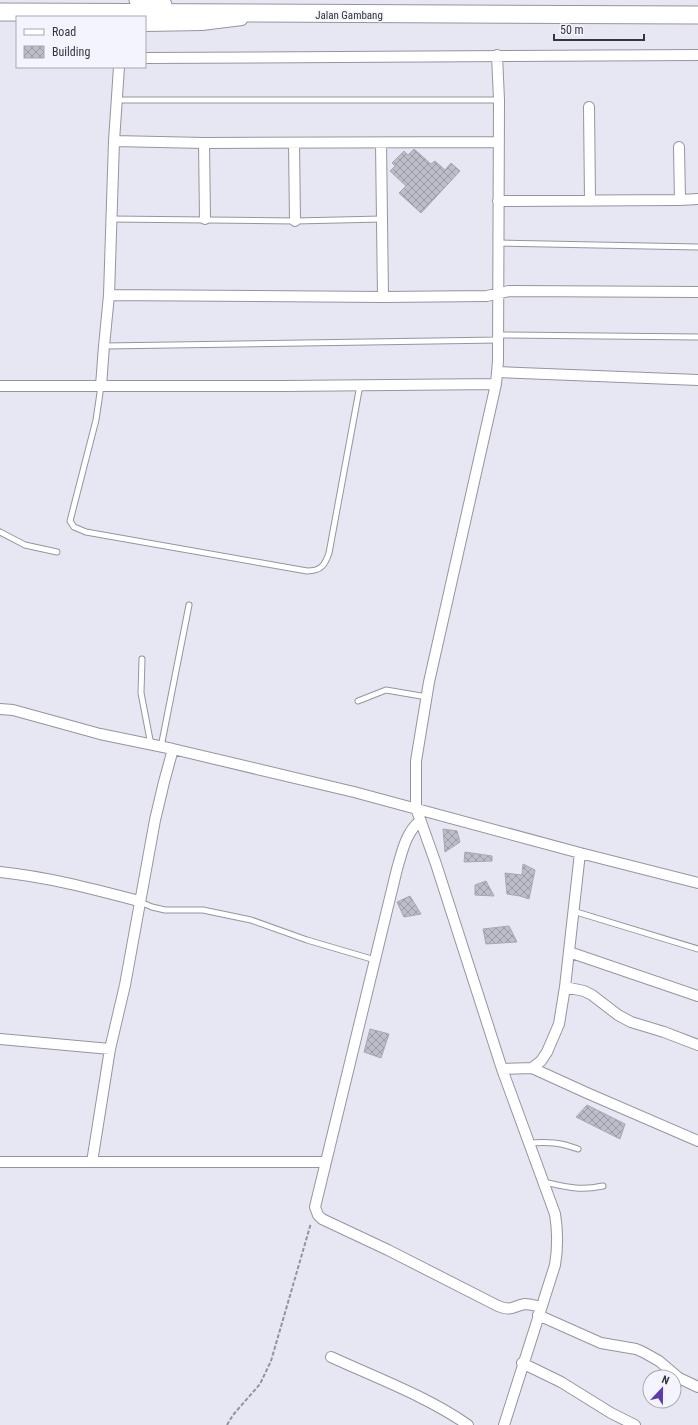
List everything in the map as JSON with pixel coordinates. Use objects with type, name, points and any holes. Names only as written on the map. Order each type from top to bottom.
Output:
[{"type":"highway","points":[[138,0],[149,4],[289,14]]},
{"type":"highway","name":"Jalan Gambang","points":[[0,12],[698,15]]},
{"type":"street","points":[[55,13],[69,16]]},
{"type":"street","points":[[146,26],[202,24],[289,14]]},
{"type":"street","points":[[497,55],[499,100],[498,337],[496,384],[427,697],[416,761],[416,808],[436,864],[502,1069],[554,1214],[557,1231],[558,1248],[555,1265],[522,1363],[504,1425]]},
{"type":"street","points":[[146,58],[698,55]]},
{"type":"street","points":[[101,386],[109,295],[114,141],[119,68]]},
{"type":"street","points":[[588,107],[590,200]]},
{"type":"street","points":[[114,141],[204,143],[498,142]]},
{"type":"street","points":[[204,143],[204,219]]},
{"type":"street","points":[[294,143],[294,221]]},
{"type":"street","points":[[381,143],[383,297]]},
{"type":"street","points":[[679,147],[680,200]]},
{"type":"street","points":[[498,201],[698,199]]},
{"type":"street","points":[[109,295],[383,297],[487,296],[508,291],[698,292]]},
{"type":"street","points":[[497,372],[698,380]]},
{"type":"street","points":[[0,386],[360,386],[496,384]]},
{"type":"street","points":[[0,709],[13,710],[100,734],[354,792],[698,883]]},
{"type":"street","points":[[92,1162],[110,1049],[124,985],[139,901],[155,820],[173,750]]},
{"type":"street","points":[[420,821],[414,826],[404,846],[315,1207],[318,1215],[322,1219],[388,1250],[498,1306],[511,1309],[524,1304],[530,1304],[540,1311],[601,1342],[644,1352],[679,1378],[698,1387]]},
{"type":"street","points":[[532,1068],[541,1061],[547,1052],[559,1024],[565,987],[580,853]]},
{"type":"street","points":[[0,872],[73,884],[139,901]]},
{"type":"street","points":[[569,952],[698,996]]},
{"type":"street","points":[[565,987],[588,993],[618,1015],[631,1022],[664,1032],[698,1045]]},
{"type":"street","points":[[0,1039],[110,1049]]},
{"type":"street","points":[[502,1069],[532,1068],[587,1094],[698,1141]]},
{"type":"street","points":[[0,1162],[326,1162]]},
{"type":"street","points":[[331,1357],[400,1388],[453,1415],[468,1425]]},
{"type":"street","points":[[522,1363],[561,1382],[611,1413],[635,1425]]},
{"type":"lane","points":[[116,100],[499,100]]},
{"type":"lane","points":[[111,219],[294,221],[382,219]]},
{"type":"lane","points":[[498,244],[698,247]]},
{"type":"lane","points":[[104,346],[498,337],[698,337]]},
{"type":"lane","points":[[101,386],[96,420],[70,521],[74,527],[86,532],[315,571],[322,567],[327,560],[329,553],[360,386]]},
{"type":"lane","points":[[0,532],[26,545],[57,552]]},
{"type":"lane","points":[[156,746],[189,604]]},
{"type":"lane","points":[[142,659],[141,693],[156,746]]},
{"type":"lane","points":[[358,701],[386,690],[427,697]]},
{"type":"lane","points":[[139,901],[152,907],[165,910],[203,910],[251,920],[307,940],[376,961]]},
{"type":"lane","points":[[573,911],[698,949]]},
{"type":"lane","points":[[529,1143],[560,1143],[578,1149]]},
{"type":"lane","points":[[543,1182],[573,1189],[591,1189],[603,1186]]},
{"type":"path","points":[[227,1425],[232,1415],[260,1384],[271,1361],[315,1207]]},
{"type":"building","points":[[414,149],[431,164],[435,161],[445,170],[451,163],[460,171],[421,213],[399,193],[406,186],[390,171],[395,166],[392,163],[404,151],[408,155]]},
{"type":"building","points":[[443,829],[457,831],[460,842],[445,852]]},
{"type":"building","points":[[465,852],[492,856],[492,861],[464,862]]},
{"type":"building","points":[[523,864],[535,870],[529,899],[507,894],[505,873],[522,875]]},
{"type":"building","points":[[486,881],[494,896],[475,895],[475,885]]},
{"type":"building","points":[[410,896],[421,914],[404,917],[397,902]]},
{"type":"building","points":[[509,926],[517,942],[486,944],[483,929]]},
{"type":"building","points":[[370,1029],[389,1034],[381,1058],[364,1052]]},
{"type":"building","points":[[587,1105],[625,1124],[620,1139],[576,1117]]}]
